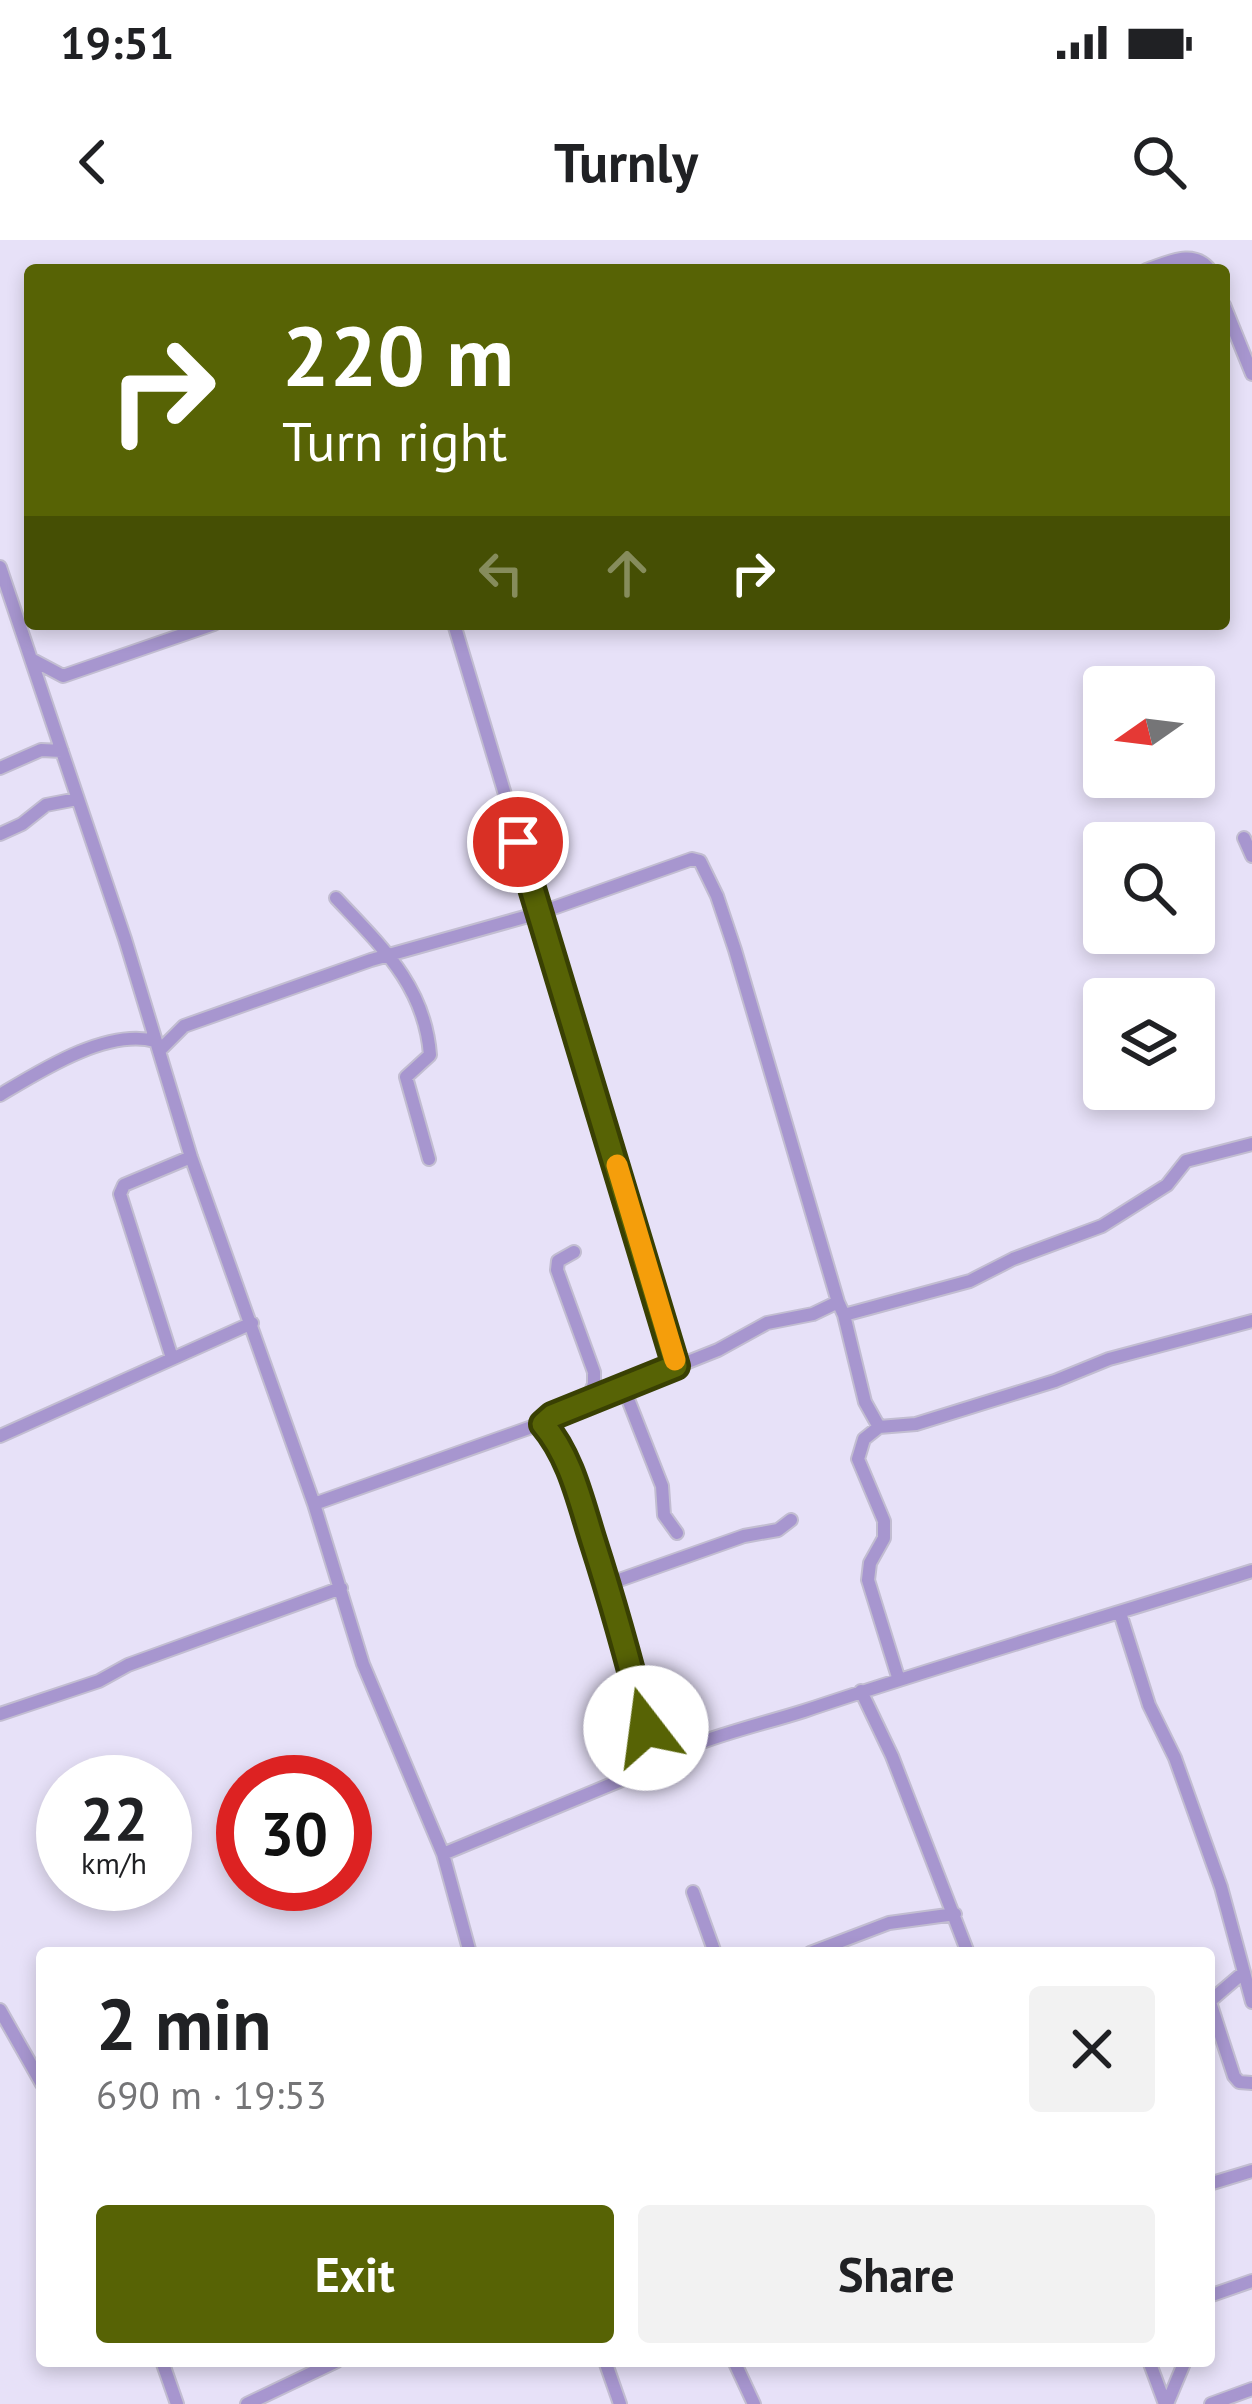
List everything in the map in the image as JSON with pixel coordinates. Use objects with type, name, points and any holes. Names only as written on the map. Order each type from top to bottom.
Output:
[{"type":"street","points":[[1167,264],[1191,257],[1206,264]]},
{"type":"street","points":[[1230,320],[1252,374]]},
{"type":"street","points":[[0,567],[191,1157],[314,1504],[363,1664],[442,1854],[468,1947]]},
{"type":"street","points":[[32,659],[63,676],[197,630]]},
{"type":"street","points":[[456,630],[676,1366]]},
{"type":"street","points":[[0,768],[41,750],[62,751]]},
{"type":"street","points":[[0,833],[22,824],[46,805],[77,799]]},
{"type":"street","points":[[1244,838],[1252,856]]},
{"type":"street","points":[[157,1046],[184,1026],[692,860],[705,867],[735,950],[865,1402],[879,1426]]},
{"type":"street","points":[[336,898],[400,968],[428,1025],[430,1054],[406,1077],[429,1159]]},
{"type":"street","points":[[0,1095],[48,1067],[126,1036],[157,1046]]},
{"type":"street","points":[[314,1504],[543,1424],[718,1350],[767,1323],[970,1281],[1013,1259],[1102,1226],[1167,1184],[1186,1161],[1252,1144]]},
{"type":"street","points":[[172,1358],[120,1194],[124,1185],[191,1157]]},
{"type":"street","points":[[574,1252],[558,1261],[557,1270],[594,1372],[586,1402]]},
{"type":"street","points":[[898,1677],[868,1580],[870,1563],[884,1538],[884,1521],[858,1459],[864,1439],[879,1426],[916,1424],[1055,1381],[1109,1359],[1252,1321]]},
{"type":"street","points":[[0,1436],[252,1323]]},
{"type":"street","points":[[624,1389],[662,1486],[664,1515],[676,1533]]},
{"type":"street","points":[[543,1424],[559,1442],[608,1584],[656,1762]]},
{"type":"street","points":[[608,1584],[744,1536],[778,1530],[791,1520]]},
{"type":"street","points":[[442,1854],[656,1762],[898,1677],[1252,1571]]},
{"type":"street","points":[[0,1714],[341,1588]]},
{"type":"street","points":[[1120,1613],[1149,1706],[1175,1758],[1221,1887],[1252,2002]]},
{"type":"street","points":[[861,1691],[892,1756],[966,1947]]},
{"type":"street","points":[[693,1892],[713,1947]]},
{"type":"street","points":[[826,1947],[889,1923],[955,1913]]},
{"type":"street","points":[[1215,1998],[1244,1972]]},
{"type":"street","points":[[0,2010],[18,2047],[35,2056]]},
{"type":"street","points":[[1215,2017],[1234,2075],[1252,2083]]},
{"type":"street","points":[[1215,2182],[1252,2171]]},
{"type":"street","points":[[1215,2294],[1252,2281]]},
{"type":"street","points":[[164,2367],[177,2404]]},
{"type":"street","points":[[247,2404],[324,2367]]},
{"type":"street","points":[[607,2367],[620,2404]]},
{"type":"street","points":[[737,2367],[754,2404]]},
{"type":"street","points":[[1152,2367],[1166,2404]]},
{"type":"street","points":[[1166,2404],[1182,2367]]},
{"type":"street","points":[[1210,2404],[1252,2389]]},
{"type":"slow traffic","points":[[617,1165],[675,1360]]},
{"type":"route","points":[[518,842],[676,1366],[552,1416],[543,1424],[559,1442],[579,1495],[646,1728]]}]
